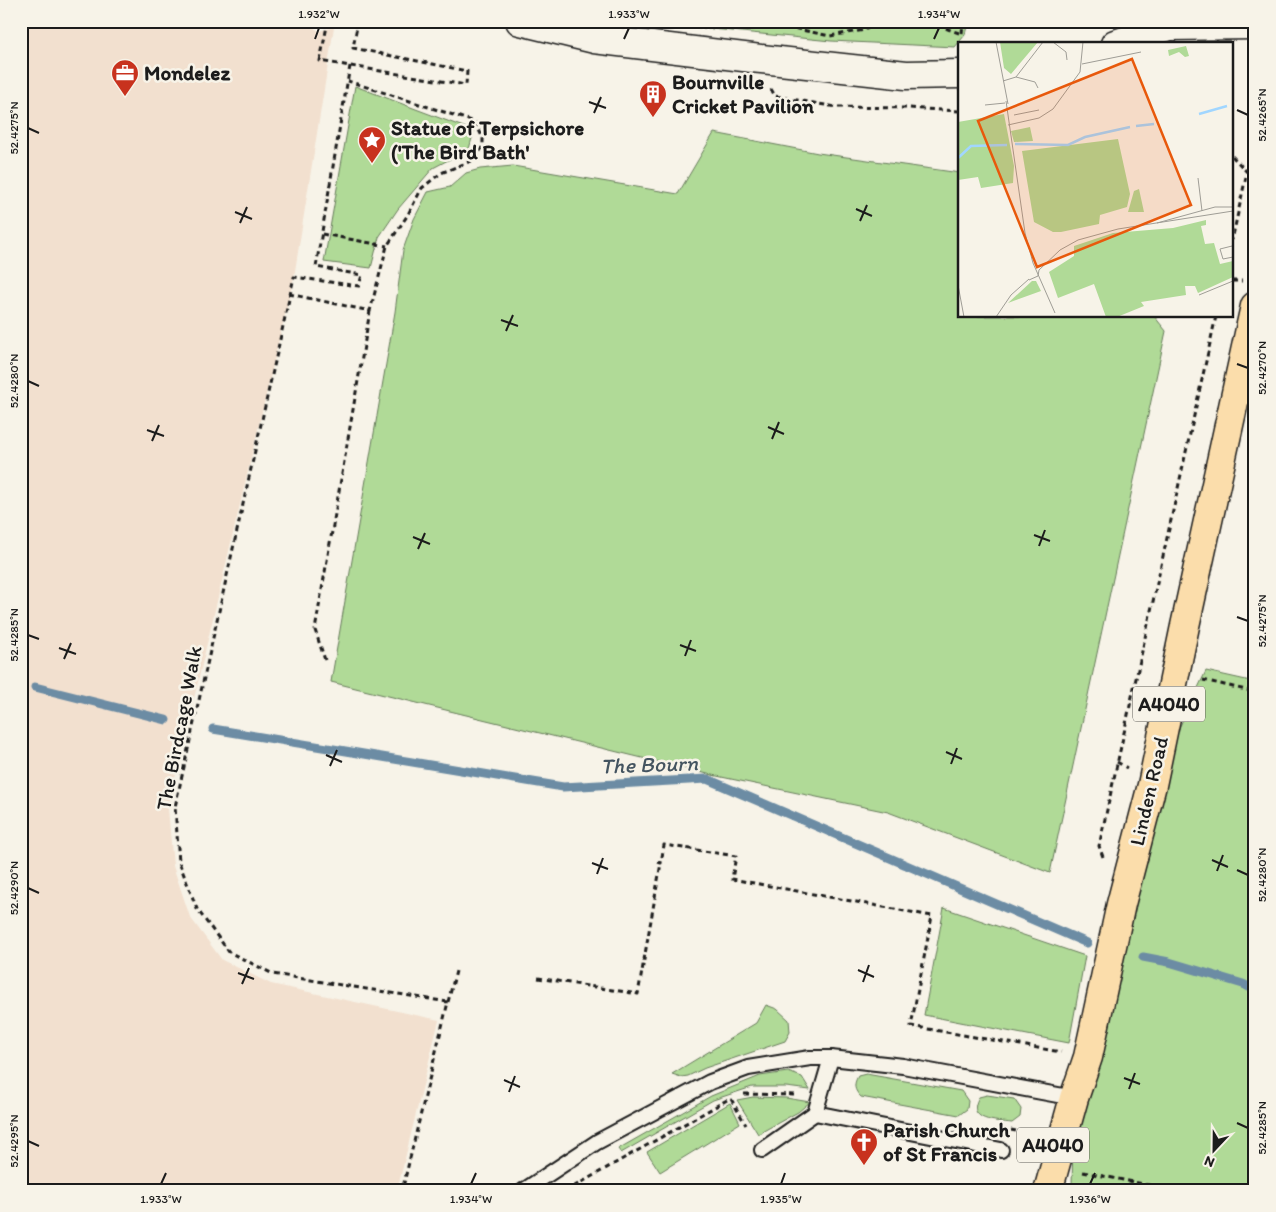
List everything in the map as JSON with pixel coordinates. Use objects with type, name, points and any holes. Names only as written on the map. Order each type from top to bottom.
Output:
[{"type":"highway","name":"Linden Road","points":[[1048,1191],[1074,1098],[1088,1057],[1121,904],[1152,785],[1255,306]]},
{"type":"highway","name":"Linden Road","points":[[1032,1191],[1074,1098]]},
{"type":"street","points":[[520,21],[594,39],[906,75],[958,74]]},
{"type":"street","points":[[1122,42],[1174,24],[1255,25]]},
{"type":"lane","points":[[523,1191],[597,1142],[710,1082],[748,1068],[810,1058],[831,1058],[903,1066],[1074,1098]]},
{"type":"lane","points":[[762,1150],[816,1113],[831,1058]]},
{"type":"lane","points":[[816,1113],[1001,1150]]},
{"type":"path","points":[[328,21],[320,61],[466,85],[467,71],[353,48],[358,21]]},
{"type":"path","points":[[760,21],[779,23],[830,36],[865,30],[877,21]]},
{"type":"path","points":[[941,21],[945,28],[962,34],[963,21]]},
{"type":"path","points":[[945,28],[954,21]]},
{"type":"path","points":[[752,58],[775,96],[836,107],[958,111]]},
{"type":"path","points":[[350,66],[316,267],[362,275],[359,286],[294,277],[290,294],[370,311]]},
{"type":"path","points":[[325,660],[314,630],[370,311],[386,246],[407,216],[422,188],[441,173],[476,158],[483,145],[483,138],[475,122],[348,81]]},
{"type":"path","points":[[1234,158],[1247,172],[1234,231]]},
{"type":"path","points":[[322,234],[386,246]]},
{"type":"path","name":"The Birdcage Walk","points":[[290,294],[175,807],[179,862],[197,909],[229,952],[273,974],[448,1002]]},
{"type":"path","points":[[1105,862],[1099,846],[1216,318]]},
{"type":"path","points":[[1201,679],[1255,692]]},
{"type":"path","points":[[538,978],[638,994],[659,863],[664,845],[736,856],[732,879],[932,916],[911,1026],[1088,1057]]},
{"type":"path","points":[[402,1191],[456,971]]},
{"type":"path","points":[[731,1098],[746,1125]]},
{"type":"path","points":[[1081,1171],[1178,1191]]},
{"type":"shaded area","points":[[21,21],[303,21],[319,31],[334,27],[294,277],[168,808],[173,866],[190,917],[222,960],[271,984],[439,1020],[397,1191],[21,1191]]},
{"type":"green space","points":[[632,21],[968,21],[965,35],[955,47],[831,41]]},
{"type":"green space","points":[[355,86],[474,131],[469,149],[433,168],[398,209],[379,237],[371,268],[324,262]]},
{"type":"green space","points":[[714,133],[818,153],[958,173],[958,318],[1156,318],[1166,331],[1050,873],[888,812],[712,775],[331,682],[395,312],[403,250],[414,219],[428,192],[450,187],[466,173],[480,169],[513,166],[678,194]]},
{"type":"green space","points":[[1206,671],[1255,682],[1255,1191],[1095,1191],[1072,1186],[1074,1098],[1152,785]]},
{"type":"green space","points":[[944,908],[1085,956],[1069,1043],[924,1015]]},
{"type":"green space","points":[[766,1005],[777,1009],[789,1020],[790,1032],[785,1041],[705,1068],[688,1076],[681,1077],[672,1074],[756,1023]]},
{"type":"green space","points":[[788,1072],[802,1077],[810,1090],[786,1087],[752,1087],[713,1100],[621,1153],[618,1149],[711,1096],[760,1076]]},
{"type":"green space","points":[[866,1074],[961,1091],[968,1101],[967,1109],[959,1115],[861,1097],[856,1090],[855,1082],[858,1076]]},
{"type":"green space","points":[[987,1095],[1014,1099],[1021,1109],[1020,1117],[1012,1123],[991,1120],[979,1115],[976,1111],[976,1105],[979,1097]]},
{"type":"green space","points":[[753,1097],[786,1098],[810,1102],[798,1112],[758,1134],[737,1100]]},
{"type":"green space","points":[[730,1103],[740,1123],[660,1172],[647,1152]]},
{"type":"waterway","points":[[35,687],[166,720]]},
{"type":"waterway","name":"The Bourn","points":[[213,729],[563,787],[707,779],[1087,943]]},
{"type":"waterway","name":"The Bourn","points":[[1143,957],[1169,962],[1243,984],[1255,990]]},
{"type":"place","name":"Mondelez","points":[[125,97]]},
{"type":"place","name":"Bournville Cricket Pavilion","points":[[653,118]]},
{"type":"place","name":"Statue of Terpsichore ('The Bird Bath'","points":[[372,164]]},
{"type":"place","name":"Parish Church of St Francis","points":[[864,1166]]}]
